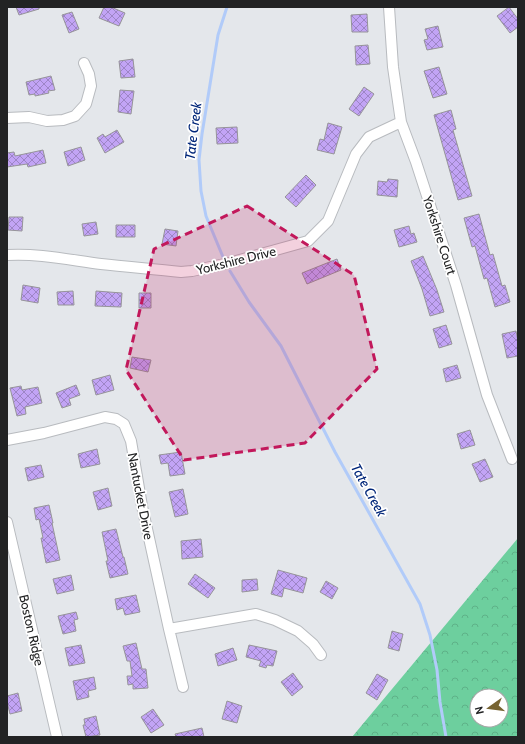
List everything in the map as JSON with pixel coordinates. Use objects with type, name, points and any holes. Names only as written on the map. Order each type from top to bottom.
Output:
[{"type":"street","name":"Yorkshire Court","points":[[389,7],[393,67],[401,122],[416,162],[456,285],[486,395],[512,459]]},
{"type":"street","points":[[7,118],[29,118],[47,121],[63,120],[75,116],[86,104],[91,86],[89,74],[84,62]]},
{"type":"street","name":"Yorkshire Drive","points":[[7,255],[54,257],[181,272],[229,263],[308,241],[328,221],[356,154],[369,136],[401,122]]},
{"type":"street","name":"Nantucket Drive","points":[[7,440],[44,434],[105,417],[116,419],[124,424],[131,442],[142,506],[183,687]]},
{"type":"street","name":"Boston Ridge","points":[[7,522],[57,737]]},
{"type":"street","points":[[169,629],[256,614],[275,620],[298,631],[313,644],[321,654]]},
{"type":"highlighted area","points":[[247,206],[354,275],[377,369],[305,443],[184,460],[126,370],[154,249]]},
{"type":"green space","points":[[518,538],[518,737],[352,737]]},
{"type":"building","points":[[16,7],[39,7],[39,9],[19,15]]},
{"type":"building","points":[[104,7],[111,7],[125,13],[119,26],[99,18]]},
{"type":"building","points":[[509,7],[518,19],[518,27],[510,33],[497,16]]},
{"type":"building","points":[[72,12],[79,29],[69,33],[62,15]]},
{"type":"building","points":[[367,14],[368,32],[352,32],[351,15]]},
{"type":"building","points":[[438,26],[443,47],[427,50],[424,40],[428,39],[425,29]]},
{"type":"building","points":[[368,45],[370,64],[356,65],[355,46]]},
{"type":"building","points":[[133,59],[135,77],[121,78],[119,61]]},
{"type":"building","points":[[439,67],[447,94],[433,98],[424,71]]},
{"type":"building","points":[[51,76],[55,90],[35,96],[35,94],[29,95],[26,82]]},
{"type":"building","points":[[364,87],[374,94],[359,116],[349,109]]},
{"type":"building","points":[[120,90],[134,91],[131,114],[118,112]]},
{"type":"building","points":[[451,110],[456,129],[453,130],[472,196],[458,200],[434,115]]},
{"type":"building","points":[[328,123],[342,127],[334,154],[317,150],[320,139],[324,140]]},
{"type":"building","points":[[237,127],[238,143],[217,144],[216,128]]},
{"type":"building","points":[[117,130],[124,142],[105,153],[97,138],[103,134],[105,137]]},
{"type":"building","points":[[81,147],[85,160],[68,166],[64,152]]},
{"type":"building","points":[[43,150],[46,163],[28,167],[27,164],[7,167],[7,153],[14,152],[15,156]]},
{"type":"building","points":[[306,175],[316,185],[296,207],[285,197]]},
{"type":"building","points":[[388,179],[398,180],[397,197],[377,195],[378,181],[387,182]]},
{"type":"building","points":[[479,214],[490,255],[493,254],[502,286],[505,285],[510,302],[495,307],[487,278],[484,279],[475,246],[472,247],[464,218]]},
{"type":"building","points":[[9,217],[23,217],[22,231],[8,230]]},
{"type":"building","points":[[96,222],[98,234],[84,236],[82,224]]},
{"type":"building","points":[[116,225],[135,225],[135,237],[116,237]]},
{"type":"building","points":[[409,226],[411,234],[414,233],[417,242],[399,247],[394,230]]},
{"type":"building","points":[[165,229],[178,231],[176,246],[162,244]]},
{"type":"building","points":[[423,256],[444,312],[430,316],[422,289],[411,261]]},
{"type":"building","points":[[337,259],[341,270],[307,284],[302,273]]},
{"type":"building","points":[[23,285],[40,288],[38,303],[21,300]]},
{"type":"building","points":[[73,291],[74,305],[58,305],[57,292]]},
{"type":"building","points":[[96,291],[122,293],[121,307],[95,306]]},
{"type":"building","points":[[139,293],[151,293],[151,308],[139,308]]},
{"type":"building","points":[[446,325],[452,344],[439,348],[433,329]]},
{"type":"building","points":[[516,331],[518,356],[507,358],[502,334]]},
{"type":"building","points":[[132,357],[151,360],[148,372],[130,368]]},
{"type":"building","points":[[457,365],[461,378],[446,382],[443,369]]},
{"type":"building","points":[[110,375],[114,390],[96,395],[92,380]]},
{"type":"building","points":[[76,385],[80,395],[69,399],[71,405],[62,408],[56,393]]},
{"type":"building","points":[[21,386],[22,390],[38,387],[42,403],[25,407],[26,414],[17,416],[10,388]]},
{"type":"building","points":[[470,430],[475,445],[461,449],[457,434]]},
{"type":"building","points":[[97,449],[100,464],[81,468],[78,454]]},
{"type":"building","points":[[181,452],[185,474],[170,476],[168,463],[161,464],[159,455]]},
{"type":"building","points":[[485,459],[493,477],[480,482],[472,464]]},
{"type":"building","points":[[41,465],[44,477],[28,481],[25,468]]},
{"type":"building","points":[[108,488],[112,506],[98,510],[93,492]]},
{"type":"building","points":[[183,489],[188,514],[175,517],[169,492]]},
{"type":"building","points":[[49,505],[60,560],[46,563],[39,519],[36,520],[34,508]]},
{"type":"building","points":[[116,529],[128,574],[110,578],[102,532]]},
{"type":"building","points":[[201,539],[203,557],[182,559],[181,541]]},
{"type":"building","points":[[278,570],[307,578],[303,593],[284,588],[282,597],[271,594]]},
{"type":"building","points":[[195,574],[215,588],[208,598],[188,584]]},
{"type":"building","points":[[71,575],[74,590],[57,594],[53,579]]},
{"type":"building","points":[[257,579],[258,590],[242,592],[242,580]]},
{"type":"building","points":[[326,581],[338,588],[332,599],[320,592]]},
{"type":"building","points":[[136,595],[140,612],[125,615],[123,608],[117,610],[115,599]]},
{"type":"building","points":[[76,612],[78,619],[74,620],[76,631],[63,634],[58,616]]},
{"type":"building","points":[[392,631],[403,634],[399,651],[388,648]]},
{"type":"building","points":[[136,643],[142,669],[146,669],[148,688],[133,689],[133,684],[128,685],[127,676],[132,676],[130,661],[127,661],[123,646]]},
{"type":"building","points":[[81,645],[85,663],[69,666],[65,648]]},
{"type":"building","points":[[249,645],[277,651],[273,666],[267,665],[266,668],[259,666],[261,661],[246,657]]},
{"type":"building","points":[[233,648],[237,660],[218,666],[215,654]]},
{"type":"building","points":[[293,673],[303,687],[292,696],[281,682]]},
{"type":"building","points":[[377,674],[388,680],[377,700],[366,693]]},
{"type":"building","points":[[94,677],[96,689],[88,691],[89,697],[77,700],[73,681]]},
{"type":"building","points":[[18,693],[22,711],[10,714],[7,696]]},
{"type":"building","points":[[227,701],[242,706],[237,723],[222,719]]},
{"type":"building","points":[[153,709],[164,725],[151,733],[141,717]]},
{"type":"building","points":[[96,716],[100,735],[86,737],[83,725],[85,725],[84,719]]},
{"type":"building","points":[[202,728],[204,737],[176,737],[175,734]]},
{"type":"waterway","name":"Tate Creek","points":[[223,257],[206,216],[201,191],[199,160],[218,35],[227,7]]},
{"type":"waterway","name":"Tate Creek","points":[[230,271],[249,302],[281,346],[335,452],[420,604],[430,635],[437,670],[440,702],[446,737]]}]
